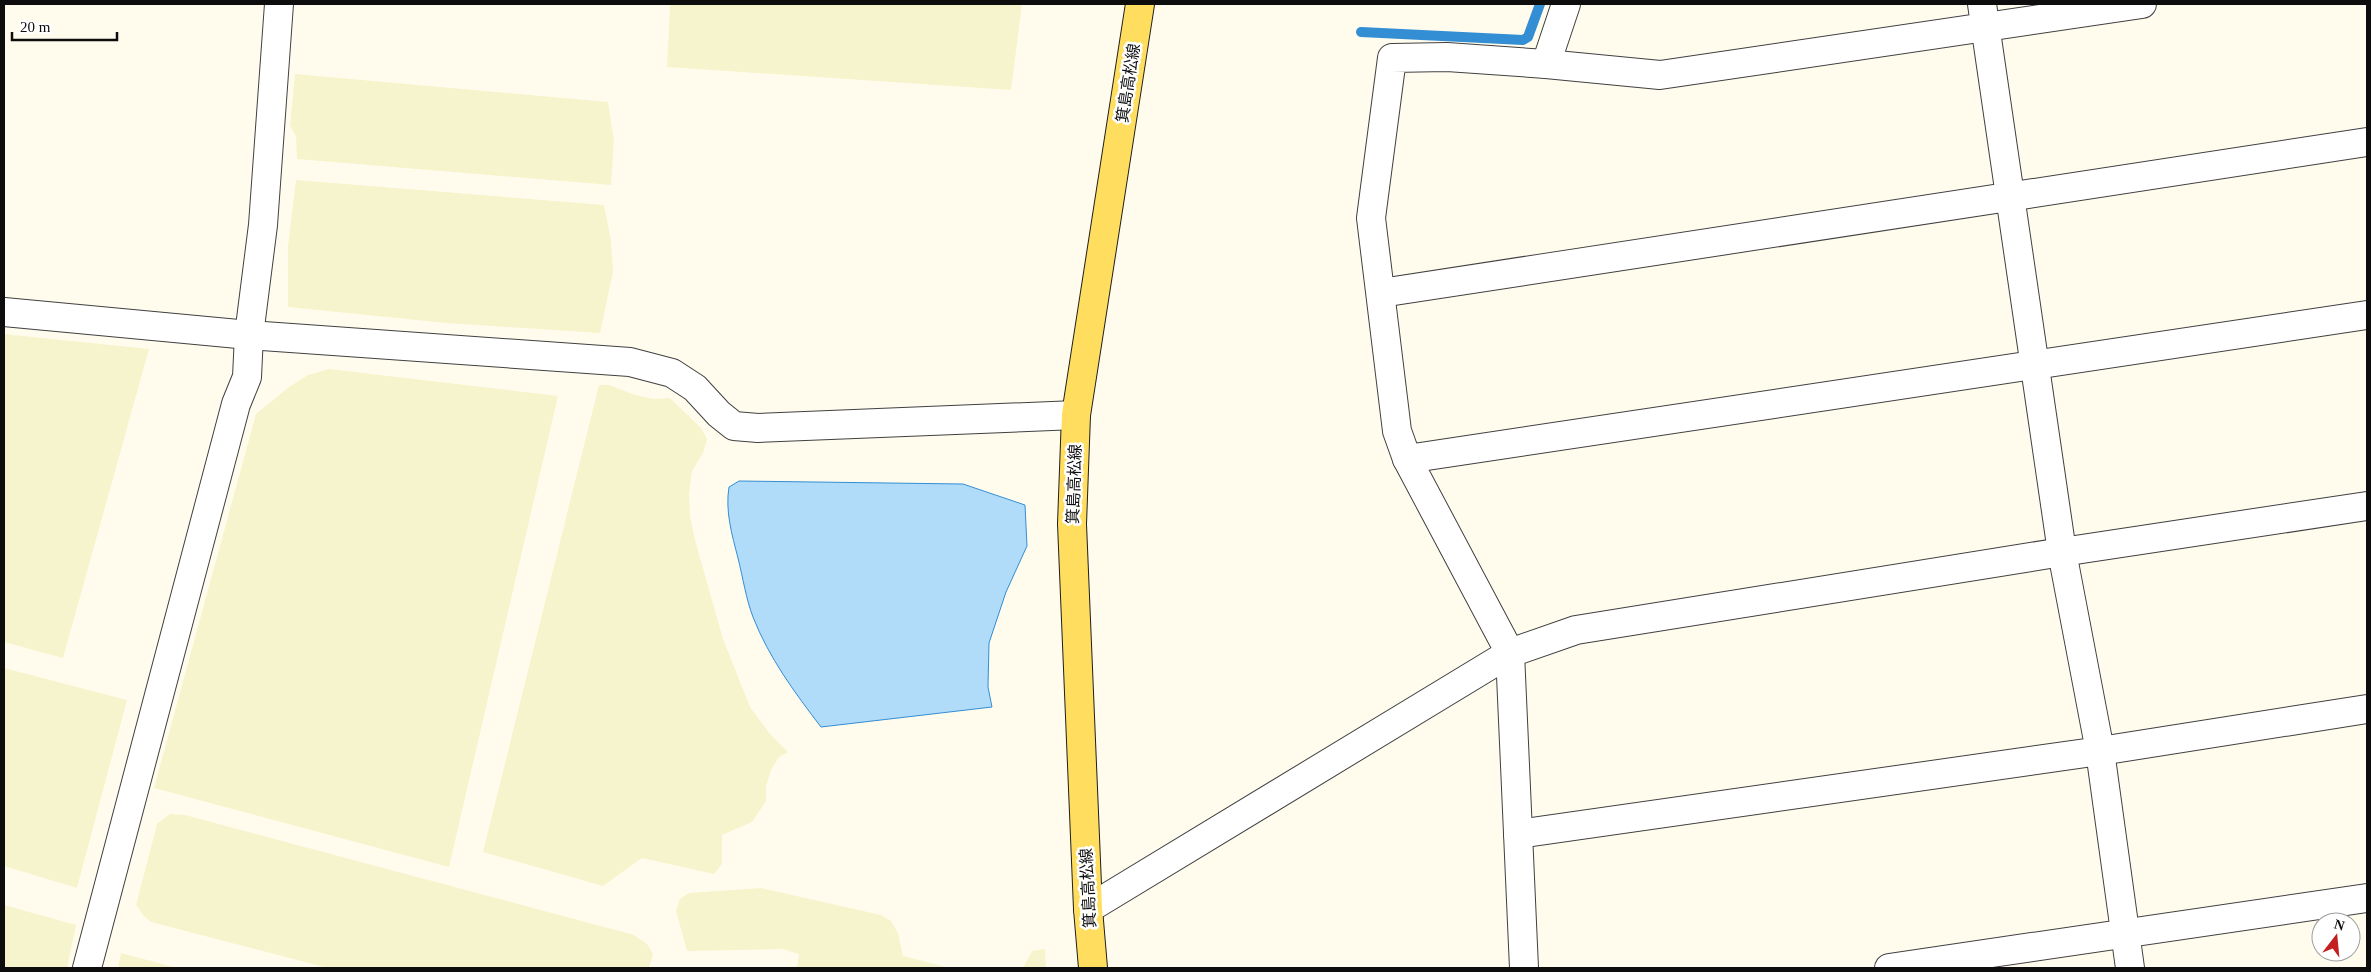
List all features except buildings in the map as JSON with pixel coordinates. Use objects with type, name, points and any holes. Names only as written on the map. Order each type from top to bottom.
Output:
[{"type":"main road","name":"箕島高松線","points":[[1093,968],[1088,909],[1072,524],[1076,415],[1140,4]]},
{"type":"street","points":[[87,968],[236,404],[247,377],[249,335],[263,225],[279,4]]},
{"type":"street","points":[[1546,64],[1566,4]]},
{"type":"street","points":[[1524,968],[1510,653],[1407,459],[1396,422],[1371,218],[1392,58],[1447,57],[1660,75],[1984,16],[2142,4]]},
{"type":"street","points":[[1984,16],[2062,552],[2100,751],[2130,968]]},
{"type":"street","points":[[1381,293],[2367,142]]},
{"type":"street","points":[[4,312],[249,335],[630,362],[672,373],[695,388],[734,426],[758,428],[1076,415]]},
{"type":"street","points":[[1407,459],[2367,315]]},
{"type":"street","points":[[1088,909],[1510,653],[1576,630],[2062,552],[2367,506]]},
{"type":"street","points":[[1518,834],[2100,751],[2367,709]]},
{"type":"street","points":[[1889,968],[2367,898]]},
{"type":"shaded area","points":[[670,4],[1022,4],[1011,90],[667,67]]},
{"type":"shaded area","points":[[295,74],[608,102],[614,141],[611,185],[297,159],[296,137],[290,125]]},
{"type":"shaded area","points":[[296,180],[604,205],[611,241],[613,272],[600,333],[446,323],[288,307],[288,246]]},
{"type":"shaded area","points":[[4,334],[149,349],[63,658],[4,642]]},
{"type":"shaded area","points":[[329,369],[558,396],[449,867],[154,788],[256,414],[289,387],[308,375]]},
{"type":"shaded area","points":[[599,385],[609,385],[635,395],[654,399],[670,398],[701,428],[707,439],[703,453],[692,471],[689,494],[690,516],[695,540],[723,639],[750,707],[770,734],[788,752],[779,757],[771,770],[766,786],[766,801],[752,822],[722,835],[722,864],[714,874],[642,858],[603,886],[483,852]]},
{"type":"shaded area","points":[[4,668],[127,700],[77,888],[4,866]]},
{"type":"shaded area","points":[[170,814],[185,815],[634,935],[647,944],[653,954],[649,968],[328,968],[151,922],[136,905],[157,824]]},
{"type":"shaded area","points":[[761,888],[881,915],[891,921],[898,933],[903,956],[950,968],[797,968],[799,954],[783,949],[687,951],[676,911],[680,899],[689,893]]},
{"type":"shaded area","points":[[4,905],[76,925],[67,968],[4,968]]},
{"type":"shaded area","points":[[1045,949],[1046,968],[1023,968],[1032,951]]},
{"type":"shaded area","points":[[121,953],[177,968],[118,968]]},
{"type":"water","points":[[739,481],[963,484],[1025,505],[1027,546],[1006,592],[989,643],[988,687],[992,707],[821,727],[775,661],[759,632],[746,596],[731,532],[728,505],[729,487]]},
{"type":"waterway","points":[[1361,32],[1523,40],[1528,37],[1540,4]]}]
